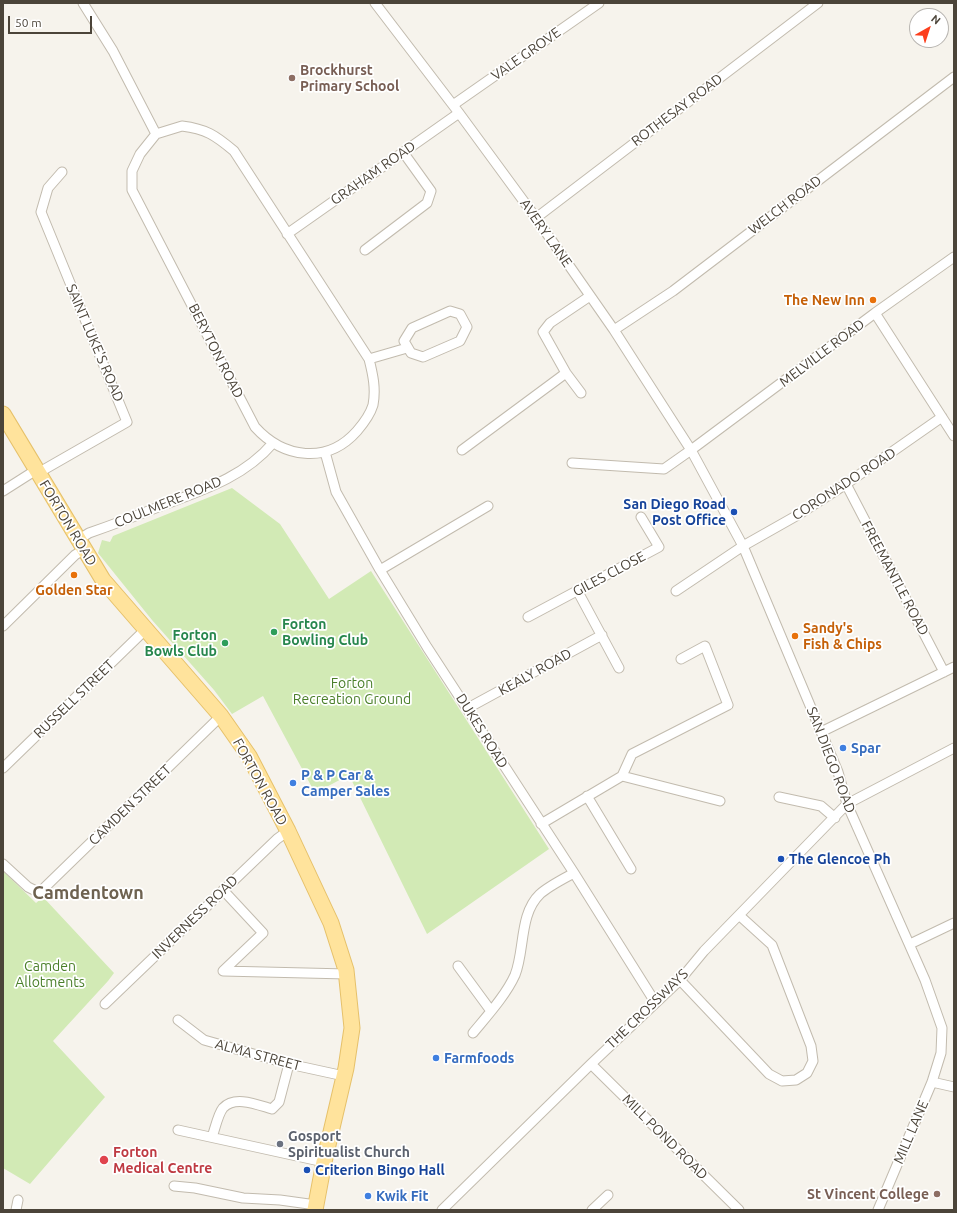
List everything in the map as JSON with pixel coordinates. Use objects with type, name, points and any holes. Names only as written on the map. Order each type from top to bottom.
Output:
[{"type":"main road","name":"FORTON ROAD","points":[[3,414],[80,545],[108,587],[221,716],[249,756],[288,831],[326,911],[347,974],[352,1028],[344,1076],[324,1162],[316,1208]]},
{"type":"street","points":[[83,3],[113,51],[156,134]]},
{"type":"street","name":"AVERY LANE","points":[[375,3],[456,109],[536,218],[614,330],[691,450],[702,473]]},
{"type":"street","name":"VALE GROVE","points":[[456,109],[599,3]]},
{"type":"street","name":"ROTHESAY ROAD","points":[[536,218],[818,3]]},
{"type":"street","name":"WELCH ROAD","points":[[614,330],[679,286],[954,76]]},
{"type":"street","name":"GRAHAM ROAD","points":[[287,234],[403,152],[456,109]]},
{"type":"street","name":"BERYTON ROAD","points":[[182,126],[200,128],[215,135],[234,151],[369,360],[375,384],[372,406],[364,423],[352,437],[339,446],[325,452],[297,453],[286,450],[273,443],[263,436],[255,427],[132,190],[132,171],[140,154],[156,134],[182,126]]},
{"type":"street","points":[[365,250],[427,203],[431,191],[403,152]]},
{"type":"street","name":"SAINT LUKE'S ROAD","points":[[37,472],[127,422],[41,212],[48,188],[62,172]]},
{"type":"street","name":"MELVILLE ROAD","points":[[572,463],[664,469],[875,313],[954,257]]},
{"type":"street","points":[[581,393],[566,373],[543,332],[550,323],[590,296]]},
{"type":"street","points":[[450,311],[460,314],[467,327],[460,341],[423,358],[411,353],[407,348],[404,341],[412,328],[450,311]]},
{"type":"street","points":[[875,313],[953,432]]},
{"type":"street","points":[[369,360],[407,348]]},
{"type":"street","points":[[462,450],[566,373]]},
{"type":"street","name":"CORONADO ROAD","points":[[676,591],[743,546],[796,516],[846,484],[942,417]]},
{"type":"street","name":"COULMERE ROAD","points":[[3,626],[59,571],[89,534],[216,485],[248,467],[273,443]]},
{"type":"street","name":"DUKES ROAD","points":[[325,452],[336,492],[380,570],[427,647],[574,873],[655,1002]]},
{"type":"street","points":[[3,491],[37,472]]},
{"type":"street","name":"SAN DIEGO ROAD","points":[[702,473],[743,546],[838,772],[847,804],[910,944],[942,1028],[941,1053]]},
{"type":"street","name":"FREEMANTLE ROAD","points":[[846,484],[944,672]]},
{"type":"street","points":[[380,570],[488,506]]},
{"type":"street","name":"GILES CLOSE","points":[[528,617],[659,547],[641,517]]},
{"type":"street","points":[[577,590],[619,668]]},
{"type":"street","name":"RUSSELL STREET","points":[[3,768],[145,630]]},
{"type":"street","name":"KEALY ROAD","points":[[468,708],[602,635]]},
{"type":"street","points":[[541,824],[622,776],[632,754],[728,705],[705,646],[681,659]]},
{"type":"street","points":[[821,732],[954,667]]},
{"type":"street","name":"CAMDEN STREET","points":[[3,864],[28,887],[38,892],[44,888],[221,716]]},
{"type":"street","points":[[847,804],[954,748]]},
{"type":"street","points":[[622,776],[720,801]]},
{"type":"street","points":[[587,796],[631,869]]},
{"type":"street","points":[[779,797],[821,806],[835,818]]},
{"type":"street","name":"THE CROSSWAYS","points":[[442,1210],[655,1002],[680,980],[704,951],[740,916],[847,804]]},
{"type":"street","name":"INVERNESS ROAD","points":[[105,1004],[223,890],[277,839],[288,831]]},
{"type":"street","points":[[473,1033],[492,1011],[514,977],[521,960],[525,922],[531,906],[540,894],[574,873]]},
{"type":"street","points":[[223,890],[263,933],[223,972],[347,974]]},
{"type":"street","points":[[680,980],[769,1074],[782,1081],[796,1080],[807,1073],[813,1061],[811,1046],[772,945],[740,916]]},
{"type":"street","points":[[910,944],[954,923]]},
{"type":"street","points":[[458,966],[492,1011]]},
{"type":"street","name":"ALMA STREET","points":[[178,1020],[204,1040],[289,1064],[344,1076]]},
{"type":"street","name":"MILL LANE","points":[[878,1210],[932,1082],[941,1053]]},
{"type":"street","points":[[212,1137],[223,1108],[230,1103],[238,1101],[272,1108],[279,1102],[289,1064]]},
{"type":"street","name":"MILL POND ROAD","points":[[591,1064],[739,1210]]},
{"type":"street","points":[[932,1082],[954,1087]]},
{"type":"street","points":[[178,1130],[324,1162]]},
{"type":"street","points":[[174,1186],[195,1188],[243,1198],[280,1200],[316,1208]]},
{"type":"street","points":[[592,1210],[608,1195]]},
{"type":"street","points":[[16,1210],[18,1200]]},
{"type":"green space","name":"Forton Recreation Ground","points":[[232,488],[280,524],[329,599],[371,571],[549,849],[427,934],[349,775],[315,793],[263,696],[232,714],[214,690],[152,620],[98,553],[102,540],[110,542],[113,536]]},
{"type":"green space","name":"Camden Allotments","points":[[3,871],[36,903],[43,897],[114,973],[53,1041],[105,1097],[30,1184],[3,1168]]},
{"type":"place","name":"Brockhurst Primary School","points":[[292,78]]},
{"type":"place","name":"The New Inn","points":[[873,300]]},
{"type":"place","name":"San Diego Road Post Office","points":[[734,512]]},
{"type":"place","name":"Golden Star","points":[[74,575]]},
{"type":"place","name":"Forton Bowling Club","points":[[274,632]]},
{"type":"place","name":"Sandy's Fish & Chips","points":[[795,636]]},
{"type":"place","name":"Forton Bowls Club","points":[[225,643]]},
{"type":"place","name":"Spar","points":[[843,748]]},
{"type":"place","name":"P & P Car & Camper Sales","points":[[293,783]]},
{"type":"place","name":"The Glencoe Ph","points":[[781,859]]},
{"type":"place","name":"Farmfoods","points":[[436,1058]]},
{"type":"place","name":"Gosport Spiritualist Church","points":[[280,1144]]},
{"type":"place","name":"Forton Medical Centre","points":[[104,1160]]},
{"type":"place","name":"Criterion Bingo Hall","points":[[307,1170]]},
{"type":"place","name":"St Vincent College","points":[[937,1194]]},
{"type":"place","name":"Kwik Fit","points":[[368,1196]]},
{"type":"district","name":"Camdentown","points":[[88,893]]}]
